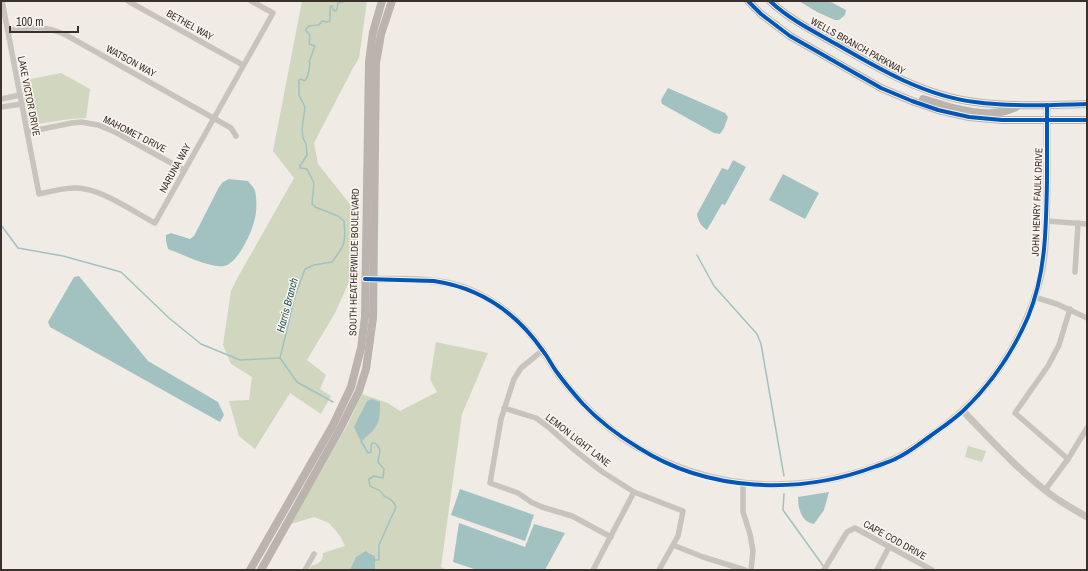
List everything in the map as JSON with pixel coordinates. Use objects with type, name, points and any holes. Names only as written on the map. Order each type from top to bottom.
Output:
[{"type":"main road","name":"SOUTH HEATHERWILDE BOULEVARD","points":[[261,570],[320,466],[359,391],[366,369],[373,318],[374,279],[371,91],[369,62],[373,32],[382,1]]},
{"type":"main road","name":"SOUTH HEATHERWILDE BOULEVARD","points":[[250,570],[333,425],[351,387],[357,366],[365,317],[371,91],[381,34],[392,1]]},
{"type":"main road","points":[[748,1],[761,14],[790,36],[880,88],[912,101],[938,110],[969,117],[1002,120],[1087,120]]},
{"type":"main road","name":"WELLS BRANCH PARKWAY","points":[[770,1],[802,24],[859,58],[917,87],[949,97],[974,102],[1023,105],[1087,104]]},
{"type":"main road","points":[[912,101],[920,98],[953,108],[991,113],[1023,105]]},
{"type":"main road","points":[[312,461],[320,466]]},
{"type":"street","name":"LAKE VICTOR DRIVE","points":[[2,1],[39,194]]},
{"type":"street","name":"BETHEL WAY","points":[[128,1],[243,65]]},
{"type":"street","points":[[139,7],[143,1]]},
{"type":"street","name":"NARUNA WAY","points":[[39,194],[67,189],[85,189],[103,195],[155,223],[272,13],[251,1]]},
{"type":"street","name":"WATSON WAY","points":[[8,31],[36,27],[49,28],[58,32],[214,118],[231,128],[236,136]]},
{"type":"street","points":[[1,99],[20,95]]},
{"type":"street","points":[[1,107],[22,104]]},
{"type":"street","name":"JOHN HENRY FAULK DRIVE","points":[[365,279],[434,281],[465,288],[488,298],[521,324],[543,350],[556,372],[584,405],[616,433],[642,450],[687,471],[716,479],[771,485],[801,484],[828,480],[862,471],[897,458],[920,443],[963,411],[990,382],[1011,350],[1028,318],[1040,281],[1045,253],[1047,105]]},
{"type":"street","name":"MAHOMET DRIVE","points":[[27,132],[72,123],[81,122],[98,124],[184,170]]},
{"type":"street","points":[[1046,221],[1087,224]]},
{"type":"street","points":[[1075,272],[1078,223]]},
{"type":"street","points":[[1034,298],[1057,304],[1087,318]]},
{"type":"street","points":[[1068,459],[1015,413],[1048,366],[1059,345],[1070,309]]},
{"type":"street","points":[[543,350],[521,368],[514,379],[504,408],[490,483],[518,493],[531,502],[542,507],[572,516],[611,536]]},
{"type":"street","name":"LEMON LIGHT LANE","points":[[504,408],[536,418],[595,466],[634,492],[683,511],[680,527],[673,545]]},
{"type":"street","points":[[963,411],[1014,464],[1060,501],[1087,517]]},
{"type":"street","points":[[1045,490],[1068,459],[1087,428]]},
{"type":"street","points":[[743,483],[743,512],[750,534],[753,551],[751,570]]},
{"type":"street","points":[[593,570],[634,492]]},
{"type":"street","name":"CAPE COD DRIVE","points":[[825,567],[847,532],[855,528],[932,570]]},
{"type":"street","points":[[659,570],[673,545],[703,557],[745,570]]},
{"type":"street","points":[[877,570],[890,547]]},
{"type":"street","points":[[305,570],[314,554]]},
{"type":"green space","points":[[302,1],[367,1],[359,58],[314,143],[318,164],[357,213],[357,264],[335,313],[307,360],[326,375],[320,389],[331,396],[321,414],[290,393],[255,449],[239,436],[229,401],[249,400],[252,377],[231,364],[223,345],[231,291],[294,178],[273,151]]},
{"type":"green space","points":[[61,73],[90,89],[86,118],[31,125],[29,123],[21,81]]},
{"type":"green space","points":[[436,342],[488,353],[462,414],[441,567],[447,570],[311,570],[311,566],[321,561],[323,553],[345,546],[340,536],[329,523],[314,517],[291,524],[348,424],[362,394],[388,403],[400,411],[437,392],[430,379]]},
{"type":"green space","points":[[968,446],[986,451],[982,462],[965,457]]},
{"type":"water","points":[[799,1],[829,1],[846,10],[845,15],[839,20],[835,20],[817,12]]},
{"type":"water","points":[[668,88],[725,113],[728,117],[720,134],[714,133],[662,104],[661,100]]},
{"type":"water","points":[[733,160],[746,167],[725,205],[722,204],[707,230],[700,223],[697,214],[722,168],[728,170]]},
{"type":"water","points":[[783,174],[819,193],[805,219],[769,200]]},
{"type":"water","points":[[229,179],[248,181],[253,187],[256,195],[256,214],[252,227],[247,241],[234,260],[224,266],[211,265],[168,249],[166,235],[171,233],[190,239],[194,236],[219,187],[223,182]]},
{"type":"water","points":[[79,276],[148,361],[218,402],[224,415],[220,422],[50,327],[48,322],[74,277]]},
{"type":"water","points":[[372,399],[380,402],[379,419],[372,432],[360,440],[354,427],[367,401]]},
{"type":"water","points":[[460,489],[534,515],[525,541],[451,515]]},
{"type":"water","points":[[829,492],[824,510],[814,524],[810,523],[801,514],[798,497]]},
{"type":"water","points":[[459,523],[525,547],[534,524],[565,533],[545,570],[477,570],[453,562]]},
{"type":"water","points":[[366,551],[375,556],[375,570],[350,570],[356,557]]},
{"type":"waterway","name":"Harris Branch","points":[[280,358],[295,296],[305,269],[314,265],[332,262],[340,252],[345,239],[344,221],[338,216],[315,207],[312,204],[314,183],[307,169],[300,168],[307,155],[302,129],[305,107],[299,95],[299,80],[301,79],[305,81],[307,77],[309,72],[309,62],[315,46],[309,44],[310,35],[306,29],[309,26],[319,25],[322,21],[330,21],[330,7],[332,6],[333,10],[336,11],[338,3],[346,1]]},
{"type":"waterway","points":[[1,225],[18,248],[63,256],[121,272],[169,318],[201,344],[240,360],[280,358]]},
{"type":"waterway","points":[[697,255],[714,286],[757,334],[761,344],[784,476]]},
{"type":"waterway","name":"Harris Branch","points":[[280,358],[297,382],[333,402]]},
{"type":"waterway","name":"Harris Branch","points":[[364,439],[361,441],[368,453],[371,452],[372,443],[375,443],[378,446],[380,450],[378,462],[384,469],[383,478],[374,476],[369,479],[370,486],[390,499],[396,507],[379,545],[379,560],[375,560]]},
{"type":"waterway","points":[[784,494],[783,510],[824,567]]},
{"type":"cycle path","points":[[748,1],[761,14],[790,36],[881,88],[912,101],[938,110],[969,117],[1002,120],[1087,120]]},
{"type":"cycle path","points":[[770,1],[802,24],[869,63],[920,88],[938,94],[956,99],[1003,105],[1087,104]]},
{"type":"cycle path","points":[[365,279],[434,281],[451,284],[467,289],[496,304],[509,314],[532,337],[545,353],[556,371],[583,404],[610,428],[639,448],[666,463],[694,473],[724,481],[754,484],[785,485],[815,482],[845,476],[892,461],[955,418],[973,401],[991,379],[1015,343],[1028,317],[1042,267],[1046,216],[1047,105]]}]
